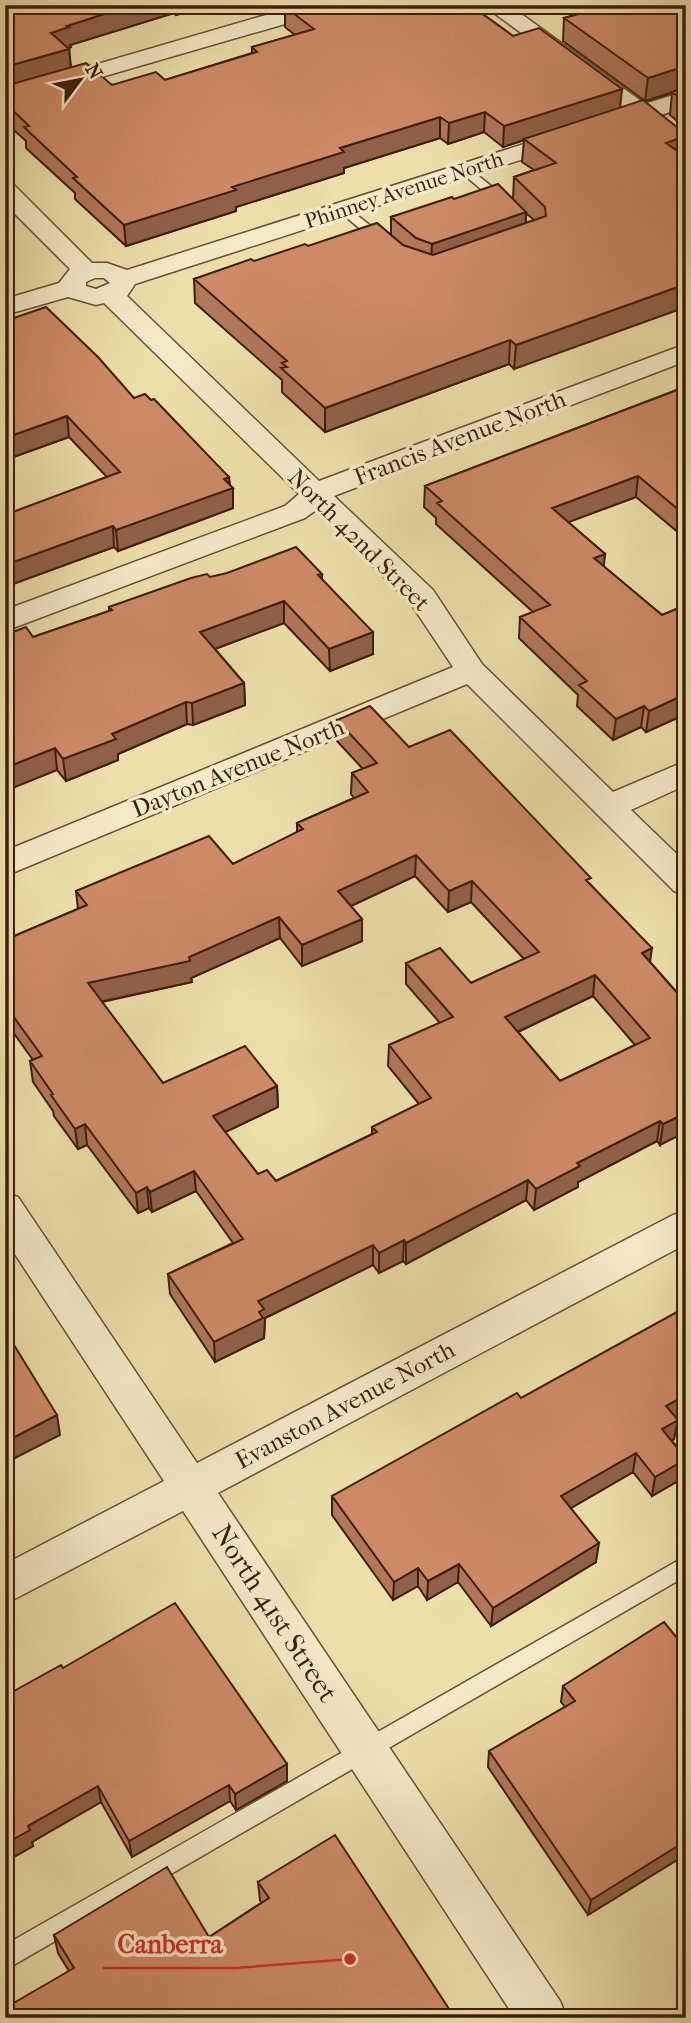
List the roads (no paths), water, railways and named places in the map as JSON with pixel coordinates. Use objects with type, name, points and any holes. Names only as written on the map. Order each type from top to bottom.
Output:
[{"type":"street","points":[[5,98],[325,5]]},
{"type":"street","points":[[494,5],[668,130]]},
{"type":"street","points":[[618,121],[686,99]]},
{"type":"street","name":"Phinney Avenue North","points":[[117,287],[344,209],[593,129]]},
{"type":"street","points":[[5,190],[80,279]]},
{"type":"street","points":[[5,307],[106,270],[116,274],[117,287]]},
{"type":"street","name":"North 42nd Street","points":[[117,287],[315,493],[422,597],[471,671],[686,883]]},
{"type":"street","name":"Francis Avenue North","points":[[5,621],[295,512],[304,507],[315,493],[686,352]]},
{"type":"street","name":"Dayton Avenue North","points":[[5,864],[471,671]]},
{"type":"street","points":[[608,807],[686,772]]},
{"type":"street","name":"North 41st Street","points":[[5,1208],[544,2018]]},
{"type":"street","name":"Evanston Avenue North","points":[[5,1586],[686,1226]]},
{"type":"lane","points":[[466,170],[520,218]]},
{"type":"lane","points":[[344,209],[391,248]]},
{"type":"lane","points":[[5,1958],[686,1566]]},
{"type":"place","name":"Canberra","points":[[350,1959]]}]
